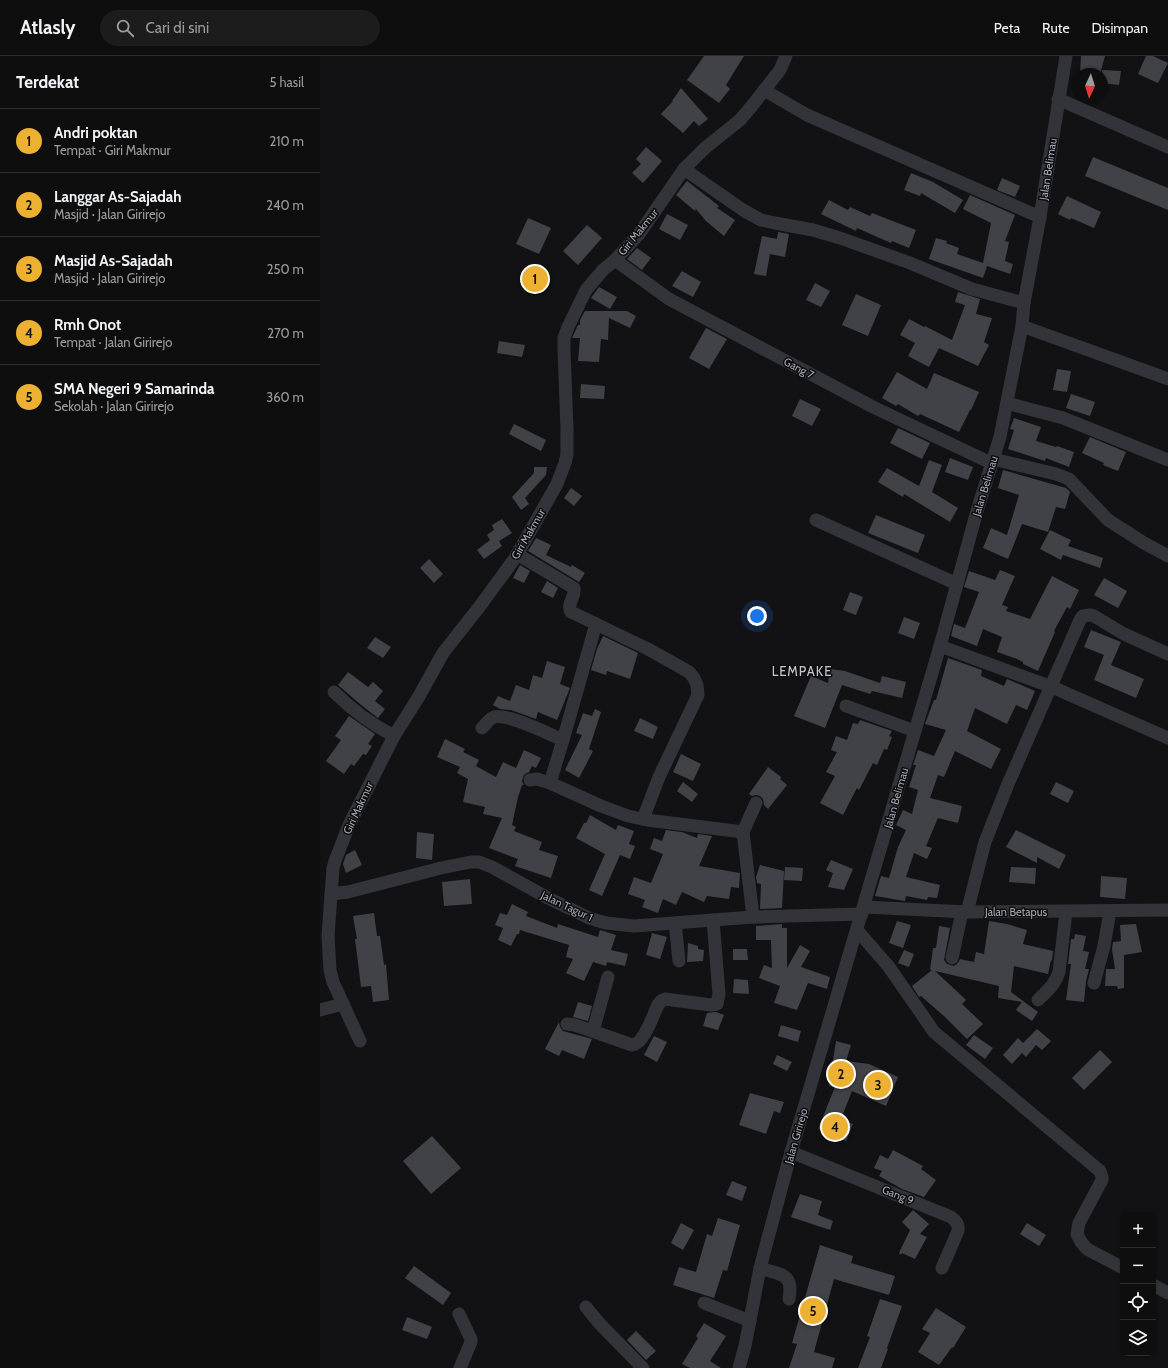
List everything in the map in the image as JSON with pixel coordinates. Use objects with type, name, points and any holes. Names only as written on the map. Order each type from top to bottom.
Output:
[{"type":"street","name":"Giri Makmur","points":[[360,1041],[333,982],[326,976],[328,952],[325,922],[331,894],[335,861],[349,825],[394,736],[418,698],[443,653],[480,606],[517,554],[550,497],[565,463],[568,442],[564,338],[586,290],[648,223],[684,169],[704,148],[740,120],[780,70],[786,56]]},
{"type":"street","name":"Jalan Belimau","points":[[863,911],[1000,437],[1022,326],[1024,303],[1040,217],[1066,56]]},
{"type":"street","points":[[764,90],[807,115],[1040,217]]},
{"type":"street","points":[[1058,99],[1168,147]]},
{"type":"street","points":[[684,169],[743,210],[761,220],[775,224],[813,230],[840,238],[910,263],[972,289],[1024,303]]},
{"type":"street","name":"Gang 7","points":[[615,260],[669,299],[873,407],[992,461],[1056,474],[1070,480],[1108,520],[1144,543],[1168,556]]},
{"type":"street","points":[[1022,326],[1168,379]]},
{"type":"street","points":[[1007,402],[1063,418],[1168,460]]},
{"type":"street","points":[[816,520],[957,584]]},
{"type":"street","points":[[517,554],[574,588],[575,592],[570,603],[570,610],[576,615],[648,649],[688,672],[694,678],[697,685],[698,695],[659,777],[643,819]]},
{"type":"street","points":[[952,958],[985,842],[1008,784],[1052,687],[1080,620],[1083,616],[1094,616],[1124,634],[1168,654]]},
{"type":"street","points":[[550,783],[596,624]]},
{"type":"street","points":[[940,646],[1052,687],[1168,738]]},
{"type":"street","points":[[334,692],[346,704],[375,726],[394,736]]},
{"type":"street","points":[[846,706],[916,731]]},
{"type":"street","points":[[482,728],[489,720],[499,716],[510,718],[563,740]]},
{"type":"street","points":[[530,780],[538,779],[550,783],[601,806],[628,816],[743,832]]},
{"type":"street","points":[[753,917],[743,832],[756,803]]},
{"type":"street","name":"Jalan Tagur 1","points":[[331,894],[348,892],[441,868],[471,862],[479,862],[492,867],[548,898],[589,918],[606,923],[634,926],[676,922],[863,911]]},
{"type":"street","name":"Jalan Betapus","points":[[863,911],[1066,912],[1168,910]]},
{"type":"street","name":"Jalan Girirejo","points":[[739,1368],[745,1346],[760,1268],[791,1152],[863,911]]},
{"type":"street","points":[[1094,983],[1104,946],[1110,911]]},
{"type":"street","points":[[1038,1000],[1057,980],[1066,912]]},
{"type":"street","points":[[567,1024],[575,1025],[636,1044],[642,1040],[660,1001],[665,999],[711,1005],[717,1004],[719,994],[713,920]]},
{"type":"street","points":[[676,922],[678,961]]},
{"type":"street","points":[[857,930],[889,967],[934,1032],[1100,1171],[1102,1180],[1079,1223],[1077,1234],[1087,1249],[1120,1266]]},
{"type":"street","points":[[593,1031],[608,977]]},
{"type":"street","points":[[320,1010],[343,1004]]},
{"type":"street","name":"Gang 9","points":[[791,1152],[951,1217],[956,1222],[958,1231],[942,1268]]},
{"type":"street","points":[[760,1268],[785,1276],[791,1287],[789,1299]]},
{"type":"street","points":[[1156,1287],[1168,1293]]},
{"type":"street","points":[[704,1303],[750,1321]]},
{"type":"street","points":[[586,1307],[599,1323],[643,1368]]},
{"type":"street","points":[[459,1314],[471,1339],[460,1368]]},
{"type":"building","points":[[704,56],[744,56],[726,85],[730,89],[719,103],[687,80]]},
{"type":"building","points":[[1081,56],[1105,56],[1102,68],[1080,68]]},
{"type":"building","points":[[1146,56],[1153,56],[1168,63],[1158,83],[1138,74]]},
{"type":"building","points":[[1108,70],[1121,71],[1119,85],[1108,84]]},
{"type":"building","points":[[681,88],[708,119],[699,126],[694,121],[683,133],[661,114],[673,101]]},
{"type":"building","points":[[646,147],[662,161],[643,183],[632,173],[641,164],[636,159]]},
{"type":"building","points":[[1093,157],[1168,188],[1168,210],[1085,176]]},
{"type":"building","points":[[911,173],[933,182],[963,200],[955,213],[921,193],[920,196],[904,190]]},
{"type":"building","points":[[1002,178],[1020,186],[1015,197],[997,190]]},
{"type":"building","points":[[687,181],[719,206],[717,208],[735,220],[724,236],[706,221],[696,209],[695,211],[676,195]]},
{"type":"building","points":[[970,195],[1015,215],[1005,241],[1009,242],[1005,261],[1013,264],[1010,274],[987,266],[983,278],[929,259],[936,238],[947,241],[946,243],[959,248],[957,254],[983,263],[991,223],[963,209]]},
{"type":"building","points":[[1067,196],[1101,212],[1094,228],[1071,218],[1070,220],[1058,214]]},
{"type":"building","points":[[829,200],[848,210],[850,207],[870,216],[872,213],[916,230],[909,248],[892,241],[891,243],[857,228],[856,231],[821,214]]},
{"type":"building","points":[[667,214],[688,225],[680,240],[659,229]]},
{"type":"building","points":[[528,218],[551,228],[539,254],[516,244]]},
{"type":"building","points":[[587,225],[602,238],[578,265],[563,251]]},
{"type":"building","points":[[778,232],[789,234],[785,257],[770,254],[766,276],[754,274],[762,236],[777,239]]},
{"type":"building","points":[[637,248],[651,258],[642,270],[627,259]]},
{"type":"building","points":[[682,271],[701,282],[693,297],[672,286]]},
{"type":"building","points":[[815,283],[830,291],[821,307],[806,300]]},
{"type":"building","points":[[599,287],[617,297],[610,309],[591,298]]},
{"type":"building","points":[[958,292],[980,299],[976,314],[992,318],[984,342],[989,345],[978,366],[939,348],[929,367],[908,356],[915,343],[900,335],[909,319],[952,340],[965,305],[955,302]]},
{"type":"building","points":[[856,294],[881,305],[868,336],[842,325]]},
{"type":"building","points":[[585,311],[627,311],[636,316],[630,328],[609,318],[608,340],[601,339],[599,362],[578,361],[580,338],[572,338],[578,325],[580,325],[580,320]]},
{"type":"building","points":[[706,328],[727,339],[709,369],[689,358]]},
{"type":"building","points":[[499,341],[525,345],[522,357],[497,353]]},
{"type":"building","points":[[1057,369],[1071,371],[1067,392],[1053,390]]},
{"type":"building","points":[[897,372],[927,389],[934,373],[979,392],[959,432],[920,414],[918,416],[898,404],[896,406],[882,398]]},
{"type":"building","points":[[581,384],[605,386],[604,399],[580,398]]},
{"type":"building","points":[[1071,394],[1095,402],[1090,416],[1066,408]]},
{"type":"building","points":[[800,399],[821,409],[812,426],[792,416]]},
{"type":"building","points":[[1014,418],[1041,427],[1036,441],[1074,452],[1069,467],[1046,458],[1045,461],[1008,449],[1014,430],[1010,429]]},
{"type":"building","points":[[514,424],[546,440],[541,451],[509,434]]},
{"type":"building","points":[[898,428],[930,443],[922,459],[890,443]]},
{"type":"building","points":[[1090,437],[1126,452],[1118,471],[1103,465],[1104,463],[1082,453]]},
{"type":"building","points":[[950,458],[973,467],[968,480],[945,472]]},
{"type":"building","points":[[929,460],[942,465],[932,492],[958,508],[950,522],[904,494],[903,497],[878,482],[887,468],[919,486]]},
{"type":"building","points":[[534,467],[547,467],[546,475],[525,498],[529,504],[521,510],[512,497],[534,473]]},
{"type":"building","points":[[1003,470],[1066,488],[1070,492],[1065,509],[1056,507],[1048,532],[1022,524],[1008,559],[983,548],[991,528],[1007,535],[1019,495],[998,488]]},
{"type":"building","points":[[571,488],[582,496],[574,506],[564,498]]},
{"type":"building","points":[[876,515],[925,535],[918,553],[868,533]]},
{"type":"building","points":[[502,519],[512,533],[499,541],[502,546],[484,559],[477,550],[490,540],[487,535],[494,530],[492,525]]},
{"type":"building","points":[[1050,530],[1071,540],[1068,546],[1103,558],[1100,568],[1063,555],[1061,560],[1040,549]]},
{"type":"building","points":[[536,538],[551,545],[546,555],[571,567],[572,565],[585,573],[579,582],[528,551]]},
{"type":"building","points":[[429,559],[443,574],[434,583],[420,568]]},
{"type":"building","points":[[520,565],[530,571],[524,583],[513,578]]},
{"type":"building","points":[[1000,570],[1015,576],[1002,605],[1008,607],[1006,611],[1030,619],[1052,576],[1079,590],[1070,609],[1067,607],[1054,631],[1055,632],[1038,671],[1023,664],[1023,662],[1017,659],[997,652],[1002,637],[983,629],[977,646],[951,636],[954,624],[965,628],[979,592],[964,587],[969,571],[995,580]]},
{"type":"building","points":[[1104,578],[1127,591],[1118,608],[1094,595]]},
{"type":"building","points":[[547,581],[558,588],[553,598],[541,592]]},
{"type":"building","points":[[850,592],[863,597],[856,615],[843,610]]},
{"type":"building","points":[[904,617],[920,623],[914,639],[898,633]]},
{"type":"building","points":[[1091,630],[1121,642],[1111,665],[1144,679],[1136,698],[1094,680],[1104,655],[1084,647]]},
{"type":"building","points":[[603,636],[638,653],[630,679],[607,671],[606,675],[591,670],[597,649]]},
{"type":"building","points":[[375,637],[391,647],[383,658],[367,648]]},
{"type":"building","points":[[948,658],[982,670],[981,676],[1004,686],[1007,679],[1035,691],[1027,710],[1016,705],[1007,724],[975,708],[967,731],[1001,749],[991,769],[955,751],[944,777],[938,775],[930,798],[962,806],[958,823],[938,818],[926,846],[932,848],[927,859],[914,853],[906,877],[940,885],[937,898],[928,897],[927,900],[906,896],[905,901],[875,896],[881,876],[889,878],[898,847],[906,830],[896,825],[903,810],[912,814],[918,790],[909,787],[916,765],[913,765],[918,750],[934,756],[946,730],[925,724],[934,700],[936,700]]},
{"type":"building","points":[[547,661],[565,667],[560,684],[570,688],[557,720],[538,712],[536,719],[511,710],[500,709],[493,705],[498,696],[510,701],[516,685],[529,690],[533,675],[542,678]]},
{"type":"building","points":[[830,669],[845,671],[880,683],[882,676],[906,682],[902,698],[872,691],[870,694],[842,685],[825,728],[794,716],[811,676],[828,683]]},
{"type":"building","points":[[348,672],[368,687],[373,682],[383,691],[375,701],[385,709],[378,718],[338,685]]},
{"type":"building","points":[[595,709],[601,712],[589,749],[593,751],[579,778],[565,770],[582,735],[576,733],[583,713],[592,716]]},
{"type":"building","points":[[349,716],[375,734],[368,744],[372,746],[366,755],[363,754],[354,766],[351,764],[344,774],[326,761],[341,740],[335,736]]},
{"type":"building","points":[[640,718],[658,727],[653,739],[634,731]]},
{"type":"building","points":[[860,720],[892,731],[889,736],[892,737],[887,750],[884,749],[877,765],[873,763],[859,790],[857,788],[843,815],[820,803],[835,776],[826,772],[837,752],[831,750],[836,736],[847,740],[853,723],[858,724]]},
{"type":"building","points":[[445,739],[465,749],[463,752],[479,760],[476,766],[496,777],[503,762],[516,768],[524,750],[541,758],[536,768],[532,766],[529,772],[523,777],[522,781],[524,785],[522,785],[518,797],[512,825],[516,827],[514,831],[542,842],[539,850],[558,856],[551,878],[515,866],[518,859],[489,848],[502,818],[483,814],[485,807],[463,802],[468,779],[457,773],[460,767],[437,757]]},
{"type":"building","points":[[681,754],[701,764],[693,781],[673,772]]},
{"type":"building","points":[[768,767],[781,777],[780,779],[787,785],[768,809],[764,805],[763,799],[760,796],[752,796],[749,794]]},
{"type":"building","points":[[683,782],[698,794],[692,802],[677,791]]},
{"type":"building","points":[[1056,782],[1074,791],[1068,803],[1050,794]]},
{"type":"building","points":[[590,815],[616,830],[618,825],[634,831],[629,844],[635,846],[630,859],[620,855],[602,896],[589,890],[605,854],[576,838]]},
{"type":"building","points":[[666,830],[682,832],[697,838],[698,834],[712,836],[699,866],[740,873],[739,888],[731,887],[729,899],[707,896],[704,902],[682,892],[676,905],[663,899],[658,913],[642,907],[645,900],[628,894],[634,877],[651,883],[663,854],[650,849],[654,838],[662,841]]},
{"type":"building","points":[[1016,830],[1066,855],[1059,869],[1037,857],[1037,863],[1006,847]]},
{"type":"building","points":[[417,832],[434,834],[432,860],[416,858]]},
{"type":"building","points":[[355,850],[362,865],[346,873],[343,864],[346,855]]},
{"type":"building","points":[[831,860],[853,869],[844,890],[828,887],[833,873],[826,870]]},
{"type":"building","points":[[760,865],[784,871],[782,908],[760,909],[761,884],[757,883],[756,877]]},
{"type":"building","points":[[785,867],[803,868],[802,881],[784,880]]},
{"type":"building","points":[[1011,867],[1036,868],[1035,884],[1009,882]]},
{"type":"building","points":[[1101,876],[1127,878],[1125,899],[1100,897]]},
{"type":"building","points":[[470,879],[472,904],[444,906],[442,882]]},
{"type":"building","points":[[512,904],[528,912],[526,916],[557,928],[558,924],[598,937],[600,930],[616,935],[611,950],[628,954],[625,966],[607,962],[606,966],[593,962],[584,981],[566,973],[573,959],[566,957],[569,945],[520,930],[511,946],[498,940],[503,928],[495,925],[500,913],[507,915]]},
{"type":"building","points":[[374,913],[377,936],[380,936],[384,965],[386,964],[389,1000],[373,1002],[371,986],[361,987],[355,939],[357,939],[353,916]]},
{"type":"building","points":[[897,921],[911,925],[903,948],[889,943]]},
{"type":"building","points":[[989,921],[1007,924],[1027,930],[1023,944],[1053,951],[1052,961],[1051,960],[1048,974],[1014,966],[1011,992],[1038,1012],[1032,1021],[1016,1010],[1022,1002],[998,998],[999,986],[935,971],[966,1000],[962,1004],[983,1024],[967,1039],[921,996],[919,997],[912,986],[932,970],[930,970],[933,948],[936,948],[939,926],[950,928],[944,960],[947,964],[954,966],[960,959],[974,962],[976,952],[984,954]]},
{"type":"building","points":[[782,924],[782,928],[787,928],[787,968],[800,945],[810,951],[801,967],[830,977],[827,989],[808,983],[797,1010],[774,1003],[780,986],[759,978],[764,965],[772,968],[771,940],[756,940],[756,926]]},
{"type":"building","points":[[1136,924],[1142,952],[1124,955],[1124,988],[1118,989],[1117,986],[1105,986],[1106,969],[1115,969],[1112,949],[1113,942],[1121,941],[1120,925]]},
{"type":"building","points":[[652,933],[667,937],[660,959],[646,955]]},
{"type":"building","points":[[1075,934],[1086,936],[1083,951],[1089,952],[1085,969],[1089,969],[1084,1002],[1066,1000],[1071,964],[1068,964],[1071,939],[1074,939]]},
{"type":"building","points":[[688,943],[698,946],[698,949],[704,950],[703,961],[687,962]]},
{"type":"building","points":[[733,949],[747,949],[748,960],[733,960]]},
{"type":"building","points":[[904,950],[914,954],[909,967],[898,963]]},
{"type":"building","points":[[734,979],[748,980],[749,994],[733,993]]},
{"type":"building","points":[[578,1002],[592,1006],[588,1021],[573,1017]]},
{"type":"building","points":[[716,1012],[724,1015],[718,1030],[703,1026],[707,1013]]},
{"type":"building","points":[[559,1022],[563,1031],[592,1039],[584,1059],[562,1050],[559,1056],[545,1049]]},
{"type":"building","points":[[781,1025],[801,1031],[798,1042],[778,1036]]},
{"type":"building","points":[[1037,1029],[1051,1041],[1042,1050],[1036,1045],[1026,1057],[1022,1053],[1012,1064],[1003,1055],[1018,1038],[1023,1043]]},
{"type":"building","points":[[974,1035],[993,1048],[985,1059],[966,1045]]},
{"type":"building","points":[[654,1036],[667,1042],[657,1062],[644,1055]]},
{"type":"building","points":[[836,1041],[851,1045],[846,1061],[869,1064],[898,1077],[886,1106],[852,1091],[841,1119],[853,1124],[846,1141],[818,1129],[835,1087],[829,1086]]},
{"type":"building","points":[[1100,1050],[1112,1062],[1084,1090],[1072,1078]]},
{"type":"building","points":[[777,1055],[792,1062],[787,1071],[773,1064]]},
{"type":"building","points":[[750,1093],[784,1102],[780,1113],[774,1111],[766,1134],[739,1125]]},
{"type":"building","points":[[432,1136],[461,1168],[431,1194],[403,1161]]},
{"type":"building","points":[[893,1150],[923,1166],[921,1169],[936,1180],[924,1197],[902,1189],[879,1176],[882,1171],[874,1168],[880,1155],[888,1159]]},
{"type":"building","points":[[732,1181],[747,1187],[742,1201],[726,1195]]},
{"type":"building","points":[[800,1194],[822,1201],[818,1215],[833,1221],[830,1230],[791,1217]]},
{"type":"building","points":[[913,1210],[929,1224],[920,1234],[927,1237],[915,1259],[899,1253],[910,1230],[902,1222]]},
{"type":"building","points":[[718,1218],[740,1225],[727,1271],[723,1270],[714,1298],[673,1285],[679,1267],[696,1272],[707,1234],[712,1236]]},
{"type":"building","points":[[681,1223],[694,1230],[683,1250],[671,1243]]},
{"type":"building","points":[[1027,1223],[1046,1235],[1039,1246],[1020,1234]]},
{"type":"building","points":[[820,1245],[853,1256],[851,1263],[895,1276],[889,1295],[834,1279],[814,1352],[835,1358],[832,1368],[789,1368],[797,1344],[792,1343]]},
{"type":"building","points":[[414,1266],[451,1293],[443,1305],[405,1278]]},
{"type":"building","points":[[880,1299],[902,1306],[881,1368],[858,1368],[870,1337],[867,1336]]},
{"type":"building","points":[[936,1308],[966,1327],[953,1348],[952,1347],[939,1365],[918,1352],[930,1333],[922,1329]]},
{"type":"building","points":[[407,1317],[432,1327],[427,1339],[402,1330]]},
{"type":"building","points":[[704,1323],[726,1336],[710,1361],[721,1368],[690,1368],[682,1364],[698,1338],[696,1336]]},
{"type":"building","points":[[636,1331],[656,1351],[646,1360],[627,1340]]},
{"type":"place","name":"Andri poktan","points":[[535,279]]},
{"type":"place","name":"Langgar As-Sajadah","points":[[841,1074]]},
{"type":"place","name":"Masjid As-Sajadah","points":[[878,1085]]},
{"type":"place","name":"Rmh Onot","points":[[835,1127]]},
{"type":"place","name":"SMA Negeri 9 Samarinda","points":[[813,1311]]},
{"type":"district","name":"LEMPAKE","points":[[802,671]]}]
